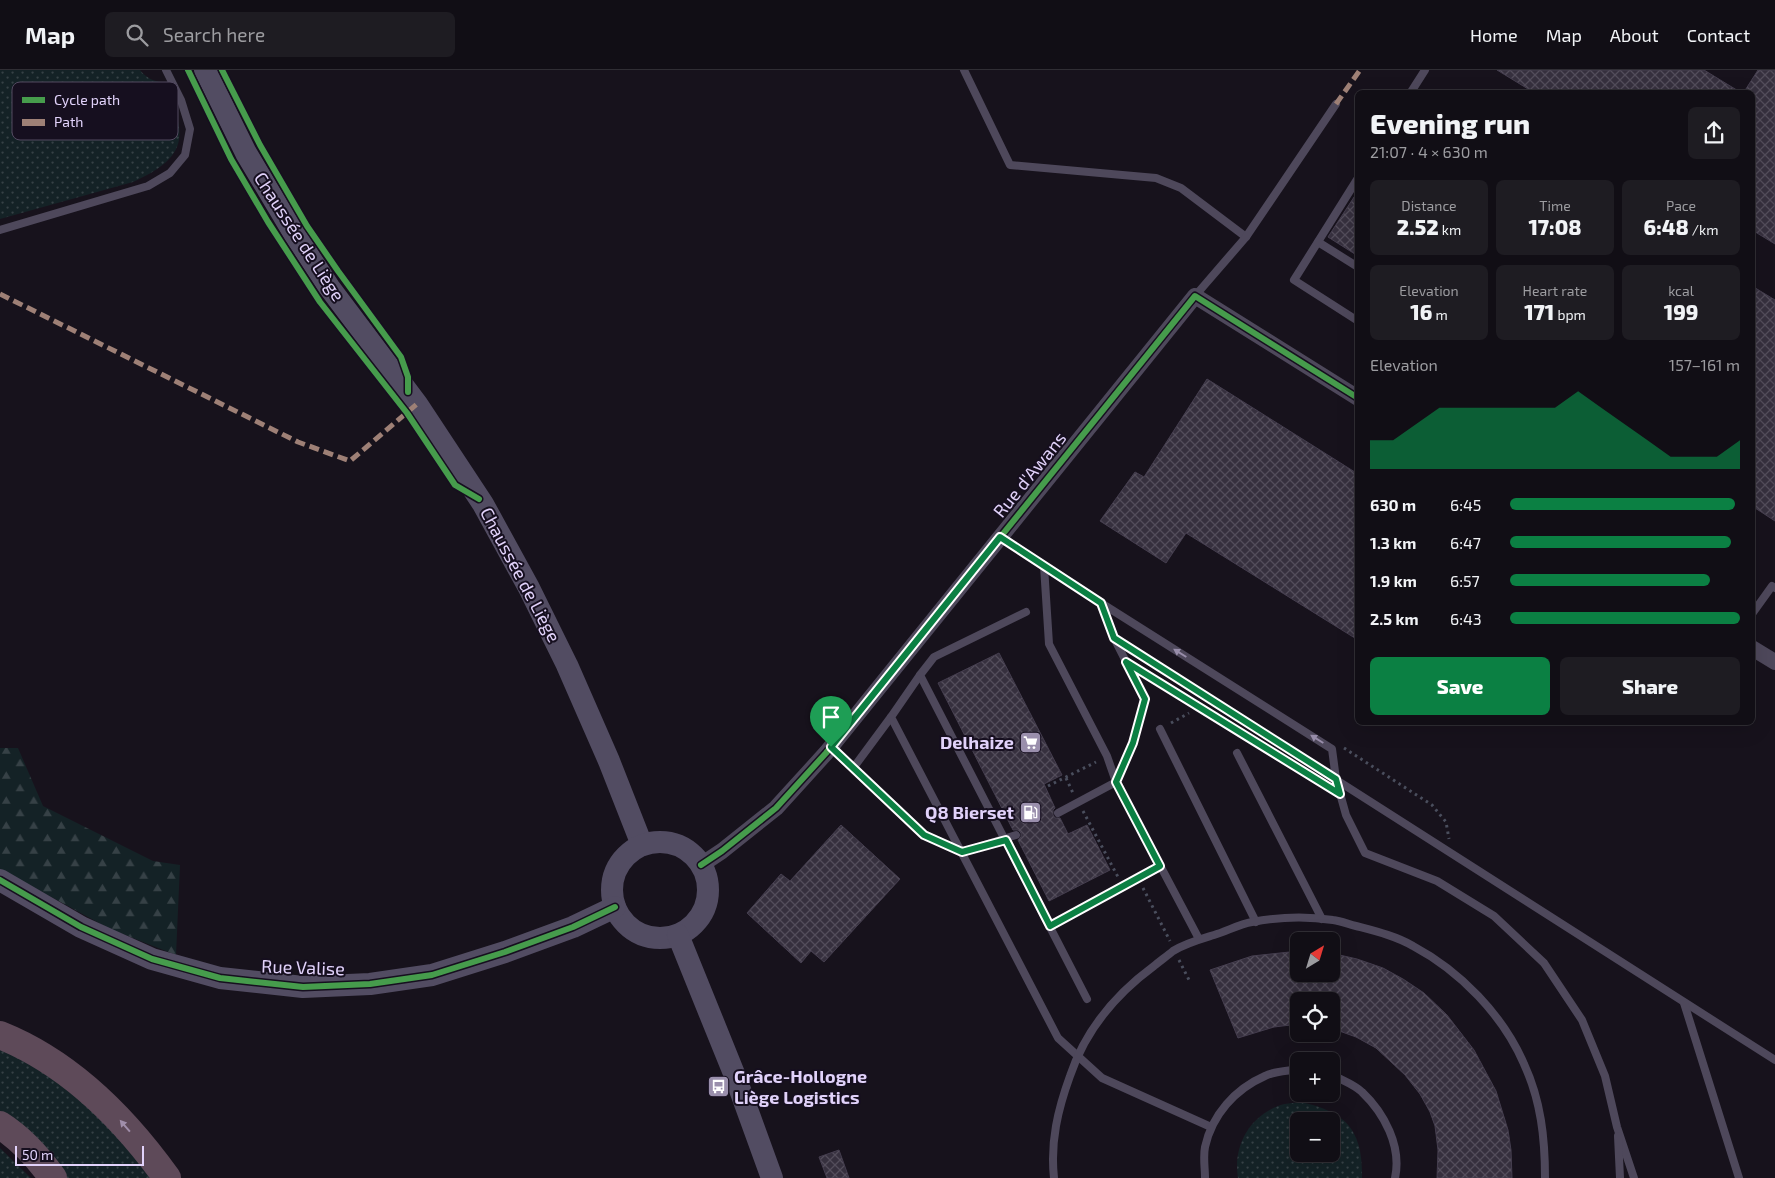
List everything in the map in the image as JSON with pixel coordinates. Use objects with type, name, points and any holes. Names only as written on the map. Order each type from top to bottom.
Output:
[{"type":"highway","points":[[0,1035],[32,1050],[90,1090],[128,1129],[167,1178]]},
{"type":"highway","points":[[0,1125],[10,1131],[35,1153],[53,1178]]},
{"type":"main road","name":"Chaussée de Liège","points":[[205,70],[246,153],[295,235],[330,287],[417,404],[483,504],[530,588],[567,665],[610,761],[642,845]]},
{"type":"main road","points":[[658,842],[675,844],[690,852],[701,865],[707,880],[708,897],[702,912],[692,926],[678,935],[663,938],[648,937],[634,931],[622,920],[615,907],[611,889],[615,870],[626,855],[642,845],[658,842]]},
{"type":"main road","name":"Rue Valise","points":[[0,880],[81,927],[152,959],[220,978],[303,987],[370,984],[432,975],[505,952],[573,927],[615,907]]},
{"type":"main road","points":[[678,935],[735,1076],[772,1178]]},
{"type":"street","points":[[1195,296],[1355,396]]},
{"type":"street","name":"Rue d'Awans","points":[[701,865],[722,851],[776,808],[831,747],[1195,296]]},
{"type":"street","points":[[1755,650],[1775,662]]},
{"type":"lane","points":[[166,70],[172,82]]},
{"type":"lane","points":[[964,70],[1010,165],[1156,178],[1181,188],[1246,237]]},
{"type":"lane","points":[[1412,90],[1425,70]]},
{"type":"lane","points":[[0,230],[148,186],[170,173],[185,155],[190,129],[178,94]]},
{"type":"lane","points":[[1195,296],[1246,237],[1336,104]]},
{"type":"lane","points":[[1355,183],[1294,280],[1355,319]]},
{"type":"lane","points":[[1318,242],[1355,265]]},
{"type":"lane","points":[[1000,537],[1332,749],[1336,779],[1346,815],[1366,853],[1437,882],[1494,916],[1544,963],[1582,1020],[1605,1076],[1617,1127],[1634,1178]]},
{"type":"lane","points":[[1044,566],[1049,644],[1107,756],[1116,782],[1199,939]]},
{"type":"lane","points":[[1755,610],[1772,586],[1775,588]]},
{"type":"lane","points":[[1058,813],[1116,782],[1133,743],[1145,699],[1114,638],[1101,603]]},
{"type":"lane","points":[[854,767],[934,657],[1026,612]]},
{"type":"lane","points":[[1114,638],[1775,1060]]},
{"type":"lane","points":[[1126,662],[1340,794]]},
{"type":"lane","points":[[920,675],[1087,999]]},
{"type":"lane","points":[[891,716],[1058,1038],[1102,1078],[1211,1127]]},
{"type":"lane","points":[[1160,729],[1256,922]]},
{"type":"lane","points":[[831,747],[924,835],[962,852],[1006,840],[1016,835]]},
{"type":"lane","points":[[1237,753],[1322,919]]},
{"type":"lane","points":[[1050,926],[1160,866]]},
{"type":"lane","points":[[1054,1178],[1054,1134],[1063,1094],[1077,1055],[1096,1025],[1118,996],[1174,950],[1199,939],[1256,922],[1292,918],[1334,920],[1375,931],[1412,945],[1446,968],[1478,995],[1503,1028],[1524,1064],[1539,1111],[1545,1143],[1545,1178]]},
{"type":"lane","points":[[1684,1003],[1739,1178]]},
{"type":"lane","points":[[1205,1178],[1205,1148],[1216,1117],[1237,1092],[1266,1075],[1290,1071]]},
{"type":"lane","points":[[1340,1079],[1360,1090],[1381,1113],[1393,1141],[1395,1178]]},
{"type":"lane","points":[[1617,1127],[1620,1178]]},
{"type":"path","points":[[1341,746],[1432,805],[1446,822],[1450,845]]},
{"type":"green space","points":[[0,70],[140,70],[150,79],[162,82],[12,82],[12,140],[178,140],[178,123],[179,142],[174,153],[165,163],[133,182],[0,219]]},
{"type":"green space","points":[[0,748],[18,748],[43,806],[153,861],[180,865],[176,955],[110,929],[0,869]]},
{"type":"green space","points":[[0,1043],[66,1076],[159,1178],[67,1178],[54,1161],[8,1116],[0,1111]]},
{"type":"green space","points":[[1301,1102],[1332,1112],[1290,1112],[1290,1162],[1340,1162],[1340,1117],[1349,1126],[1355,1136],[1362,1162],[1362,1178],[1238,1178],[1238,1155],[1245,1135],[1258,1118],[1267,1111],[1287,1104]]},
{"type":"green space","points":[[0,1148],[31,1178],[0,1178]]},
{"type":"building","points":[[1497,70],[1704,70],[1737,90],[1530,90]]},
{"type":"building","points":[[1758,70],[1775,70],[1775,244],[1755,232],[1755,90],[1745,90]]},
{"type":"building","points":[[1355,196],[1355,254],[1328,237]]},
{"type":"building","points":[[1755,288],[1775,300],[1775,521],[1755,508]]},
{"type":"building","points":[[1207,379],[1355,472],[1355,638],[1186,533],[1166,563],[1100,521],[1135,472],[1144,477]]},
{"type":"building","points":[[999,653],[1062,775],[1044,784],[1055,808],[1053,815],[1055,818],[1060,818],[1068,834],[1087,825],[1110,870],[1049,901],[1018,840],[1021,837],[1021,833],[1018,830],[1013,830],[938,683]]},
{"type":"building","points":[[841,825],[900,879],[824,962],[811,951],[801,963],[747,913],[781,874],[790,881]]},
{"type":"building","points":[[1290,952],[1290,982],[1340,982],[1340,955],[1383,968],[1424,993],[1447,1015],[1474,1050],[1496,1091],[1508,1130],[1512,1178],[1437,1178],[1438,1150],[1435,1126],[1430,1112],[1420,1094],[1405,1075],[1376,1048],[1356,1037],[1340,1031],[1340,992],[1290,992],[1290,1025],[1274,1027],[1238,1038],[1210,970],[1252,956]]},
{"type":"building","points":[[839,1150],[849,1178],[827,1178],[819,1157]]},
{"type":"marked path","points":[[1336,104],[1360,70]]},
{"type":"marked path","points":[[0,294],[298,442],[350,461],[417,404]]},
{"type":"cycle path","points":[[188,70],[231,159],[268,222],[320,302],[407,413],[455,485],[479,499]]},
{"type":"cycle path","points":[[222,70],[260,145],[307,226],[401,357],[408,377],[408,392]]},
{"type":"cycle path","points":[[701,865],[722,851],[776,808],[826,753],[1195,296],[1355,396]]},
{"type":"cycle path","points":[[0,880],[81,927],[152,959],[220,978],[303,987],[370,984],[432,975],[505,952],[573,927],[615,907]]},
{"type":"place","name":"Delhaize","points":[[1030,743]]},
{"type":"place","name":"Q8 Bierset","points":[[1030,813]]},
{"type":"place","name":"Grâce-Hollogne Liège Logistics","points":[[718,1087]]},
{"type":"route","points":[[1000,537],[1101,603],[1114,638],[1336,779],[1340,794],[1126,662],[1145,699],[1133,743],[1116,782],[1160,866],[1050,926],[1006,840],[962,852],[924,835],[831,747],[1000,537]]}]
